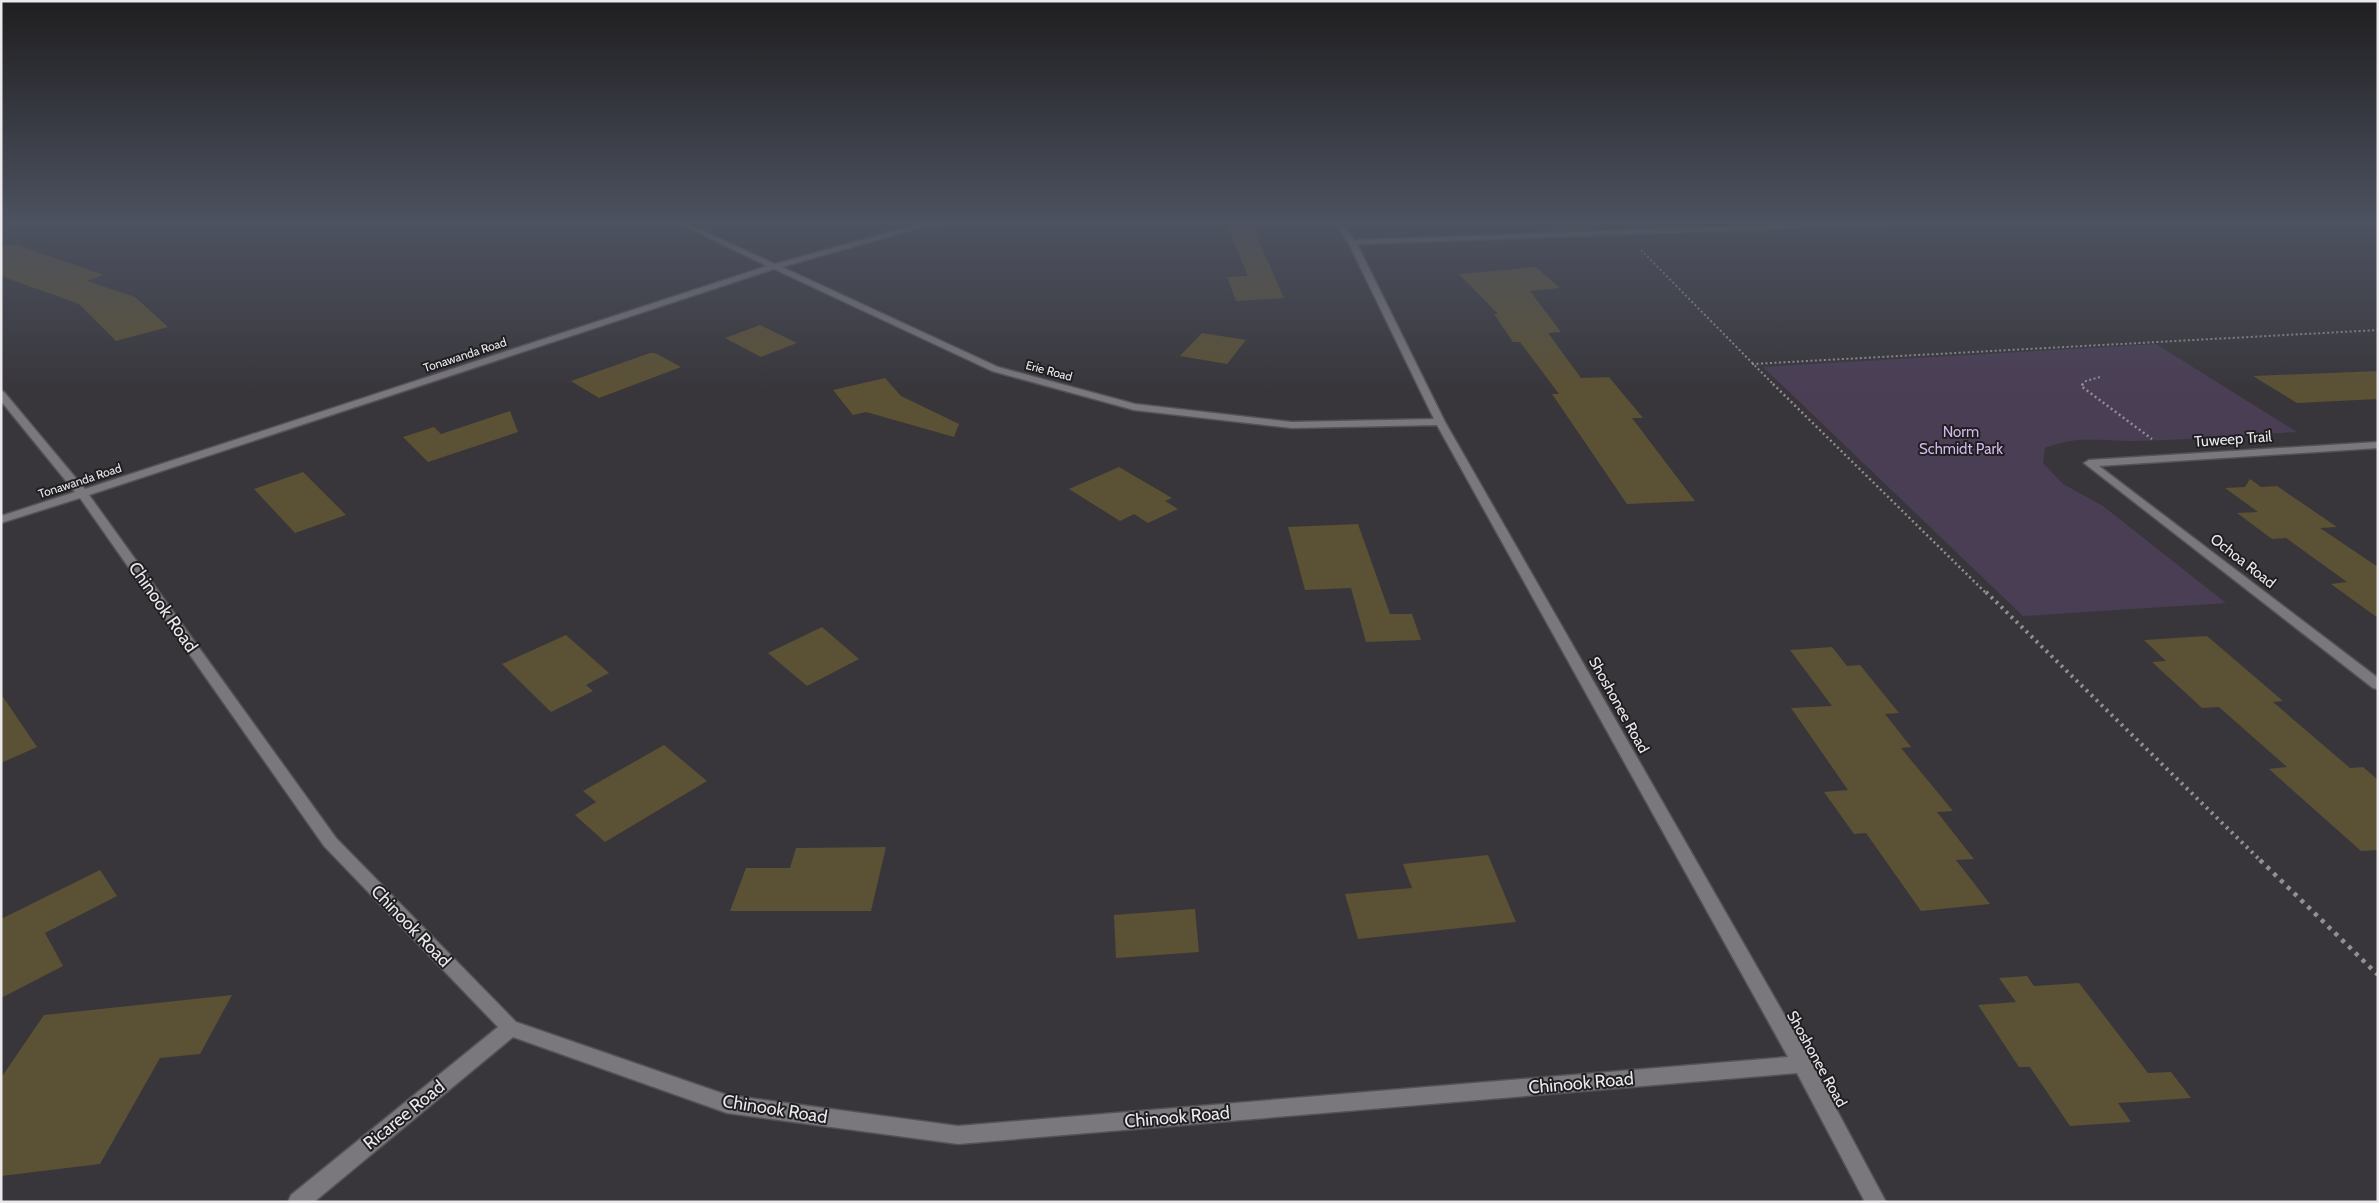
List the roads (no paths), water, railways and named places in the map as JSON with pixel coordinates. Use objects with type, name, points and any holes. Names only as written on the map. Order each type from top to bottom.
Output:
[{"type":"street","name":"Tonawanda Road","points":[[1,520],[736,279]]},
{"type":"street","name":"Erie Road","points":[[804,279],[995,369],[1134,407],[1292,425],[1440,422]]},
{"type":"street","name":"Shoshonee Road","points":[[1370,279],[1440,422],[1802,1064],[1876,1202]]},
{"type":"street","name":"Chinook Road","points":[[1,394],[82,493],[330,842],[510,1028],[727,1104],[958,1135],[1802,1064]]},
{"type":"street","name":"Tuweep Trail","points":[[2089,463],[2378,445]]},
{"type":"street","name":"Ochoa Road","points":[[2089,463],[2378,685]]},
{"type":"street","name":"Ricaree Road","points":[[298,1202],[510,1028]]},
{"type":"park label","name":"Norm Schmidt Park","points":[[1961,440]]}]
